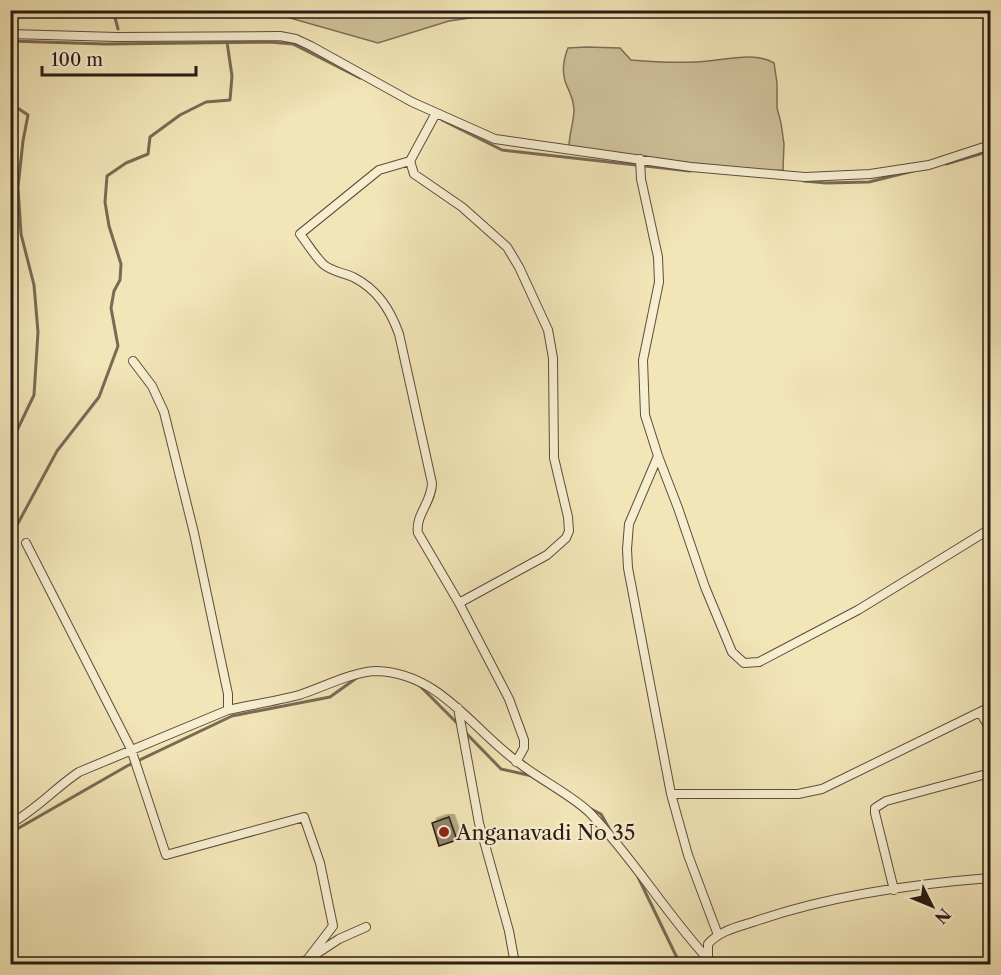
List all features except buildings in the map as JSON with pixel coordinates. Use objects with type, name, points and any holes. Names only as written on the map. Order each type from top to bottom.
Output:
[{"type":"street","points":[[10,34],[117,37],[280,36],[296,39],[436,113],[495,139],[691,167],[830,177],[870,174],[929,165],[990,145]]},
{"type":"street","points":[[436,113],[410,161],[379,170],[300,234],[324,265],[355,279],[374,292],[385,302],[393,317],[399,334],[432,483],[432,493],[419,517],[418,533],[459,603],[509,699],[521,732],[524,748],[516,762]]},
{"type":"street","points":[[410,161],[414,174],[462,207],[507,248],[519,267],[552,343],[554,458],[568,517],[569,531],[566,538],[547,555],[459,603]]},
{"type":"street","points":[[640,161],[641,179],[658,257],[659,282],[643,360],[645,415],[709,598],[732,652],[744,663],[759,662],[828,628],[990,529]]},
{"type":"street","points":[[133,361],[152,386],[164,412],[194,533],[228,694],[228,710]]},
{"type":"street","points":[[658,456],[630,524],[627,549],[630,580],[671,794],[696,877],[718,935]]},
{"type":"street","points":[[26,543],[131,749],[166,855],[304,817],[320,863],[333,926],[307,962]]},
{"type":"street","points":[[10,824],[32,810],[60,785],[79,772],[228,710],[298,695],[347,678],[376,671],[418,679],[458,708],[516,762],[588,811],[627,856],[681,930],[707,961]]},
{"type":"street","points":[[671,794],[798,794],[822,789],[990,707]]},
{"type":"street","points":[[458,708],[479,823],[509,931],[515,964]]},
{"type":"street","points":[[980,712],[990,729]]},
{"type":"street","points":[[894,890],[874,813],[875,808],[886,801],[990,773]]},
{"type":"street","points":[[707,961],[708,944],[718,935],[773,915],[815,904],[894,890],[990,878]]},
{"type":"street","points":[[293,964],[307,962],[339,939],[366,927]]},
{"type":"shaded area","points":[[265,11],[519,11],[449,21],[378,43]]},
{"type":"shaded area","points":[[568,48],[620,48],[631,60],[639,61],[696,62],[756,57],[774,63],[777,108],[784,144],[783,170],[770,171],[706,165],[569,147],[574,109],[564,77],[565,60]]},
{"type":"waterway","points":[[113,10],[118,29]]},
{"type":"waterway","points":[[10,41],[105,44],[269,42],[293,44],[360,78]]},
{"type":"waterway","points":[[16,527],[57,451],[99,397],[118,346],[111,308],[114,291],[120,280],[121,264],[109,226],[105,202],[107,176],[126,163],[148,154],[150,137],[180,115],[206,102],[230,100],[232,76],[227,42]]},
{"type":"waterway","points":[[10,103],[28,115],[18,187],[21,234],[34,285],[38,332],[34,395],[10,445]]},
{"type":"waterway","points":[[442,120],[502,150],[690,171]]},
{"type":"waterway","points":[[946,164],[990,151]]},
{"type":"waterway","points":[[804,181],[869,182],[913,171]]},
{"type":"waterway","points":[[10,833],[127,766],[232,716],[330,697],[358,677]]},
{"type":"waterway","points":[[419,685],[459,725]]},
{"type":"waterway","points":[[465,732],[501,769],[532,776]]},
{"type":"waterway","points":[[591,809],[601,814],[610,830]]},
{"type":"waterway","points":[[638,877],[680,964]]},
{"type":"place","name":"Anganavadi No 35","points":[[444,832]]}]
